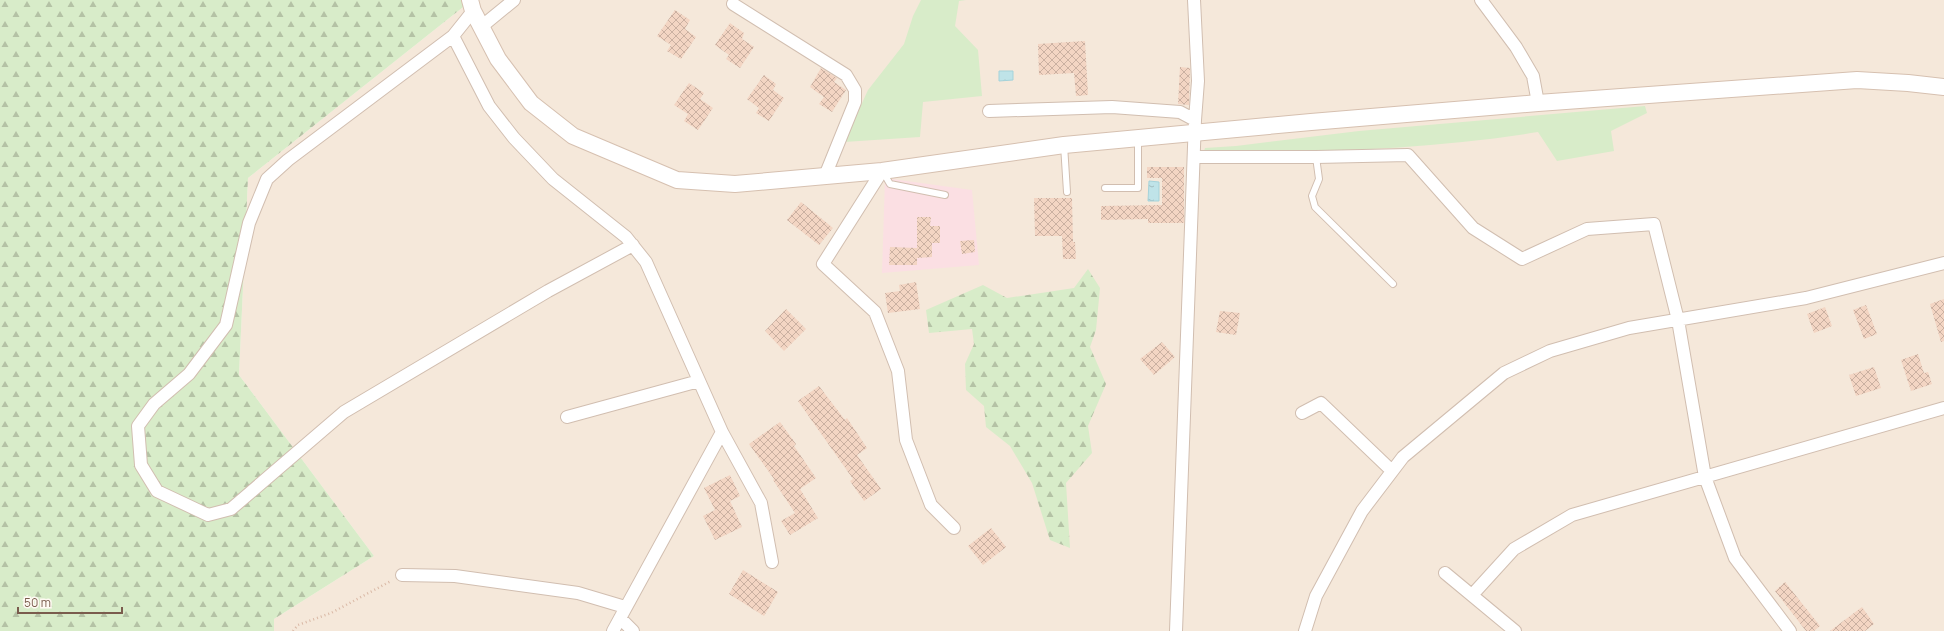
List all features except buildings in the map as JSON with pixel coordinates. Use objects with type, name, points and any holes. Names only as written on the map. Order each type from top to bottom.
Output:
[{"type":"main road","points":[[472,5],[481,27],[498,59],[531,102],[573,136],[677,180],[735,184],[882,171],[1064,146],[1138,139],[1194,127],[1857,80],[1944,87]]},
{"type":"street","points":[[481,27],[514,0]]},
{"type":"street","points":[[1176,631],[1194,127],[1198,81],[1194,0]]},
{"type":"street","points":[[1481,0],[1516,47],[1533,76],[1538,103]]},
{"type":"street","points":[[732,4],[846,75],[855,90],[855,102],[825,176]]},
{"type":"street","points":[[472,5],[453,36],[288,160],[268,179],[249,224],[226,325],[188,374],[154,404],[138,426],[141,465],[158,492],[208,515],[231,509],[344,412],[548,291],[633,245]]},
{"type":"street","points":[[453,36],[489,106],[514,138],[554,179],[626,237],[646,262],[722,432],[761,504],[772,562]]},
{"type":"street","points":[[989,111],[1112,107],[1180,112],[1194,127]]},
{"type":"street","points":[[1194,157],[1316,157],[1408,154],[1473,228],[1522,259],[1587,229],[1654,224],[1678,320],[1705,477],[1735,558],[1790,631]]},
{"type":"street","points":[[882,171],[823,264],[875,312],[898,371],[906,440],[930,505],[954,528]]},
{"type":"street","points":[[1305,631],[1316,596],[1362,511],[1392,471],[1403,457],[1504,373],[1550,351],[1629,328],[1806,298],[1944,263]]},
{"type":"street","points":[[567,417],[699,381]]},
{"type":"street","points":[[1302,413],[1321,403],[1392,471]]},
{"type":"street","points":[[1473,594],[1514,549],[1572,515],[1944,408]]},
{"type":"street","points":[[613,631],[622,612],[722,432]]},
{"type":"street","points":[[1445,573],[1473,594],[1515,631]]},
{"type":"street","points":[[402,575],[455,576],[578,593],[622,612],[633,631]]},
{"type":"lane","points":[[1105,188],[1138,188],[1138,139]]},
{"type":"lane","points":[[1064,146],[1067,192]]},
{"type":"lane","points":[[1316,157],[1319,179],[1312,196],[1315,207],[1393,284]]},
{"type":"lane","points":[[882,171],[890,184],[945,195]]},
{"type":"path","points":[[293,631],[298,625],[331,613],[402,575]]},
{"type":"shaded area","points":[[472,0],[1944,0],[1944,631],[274,631],[274,619],[374,556],[239,375],[248,178]]},
{"type":"shaded area","points":[[885,178],[972,190],[979,265],[882,273]]},
{"type":"green space","points":[[0,0],[472,0],[248,178],[239,375],[374,556],[274,619],[274,631],[0,631]]},
{"type":"green space","points":[[921,0],[966,0],[959,1],[955,26],[978,50],[982,96],[923,102],[920,137],[844,142],[868,90],[904,44],[913,16]]},
{"type":"green space","points":[[1645,106],[1647,113],[1611,131],[1614,151],[1557,161],[1538,132],[1455,143],[1371,149],[1203,154],[1205,148],[1236,146],[1359,131]]},
{"type":"green space","points":[[1088,269],[1100,288],[1096,330],[1090,347],[1106,384],[1088,426],[1092,453],[1066,483],[1070,548],[1050,540],[1032,483],[1010,446],[986,427],[984,406],[966,390],[965,364],[974,344],[972,329],[929,333],[926,310],[983,285],[1007,298],[1074,288]]},
{"type":"water","points":[[999,71],[1013,71],[1013,80],[999,81]]},
{"type":"water","points":[[1149,181],[1159,182],[1159,201],[1148,201]]}]
